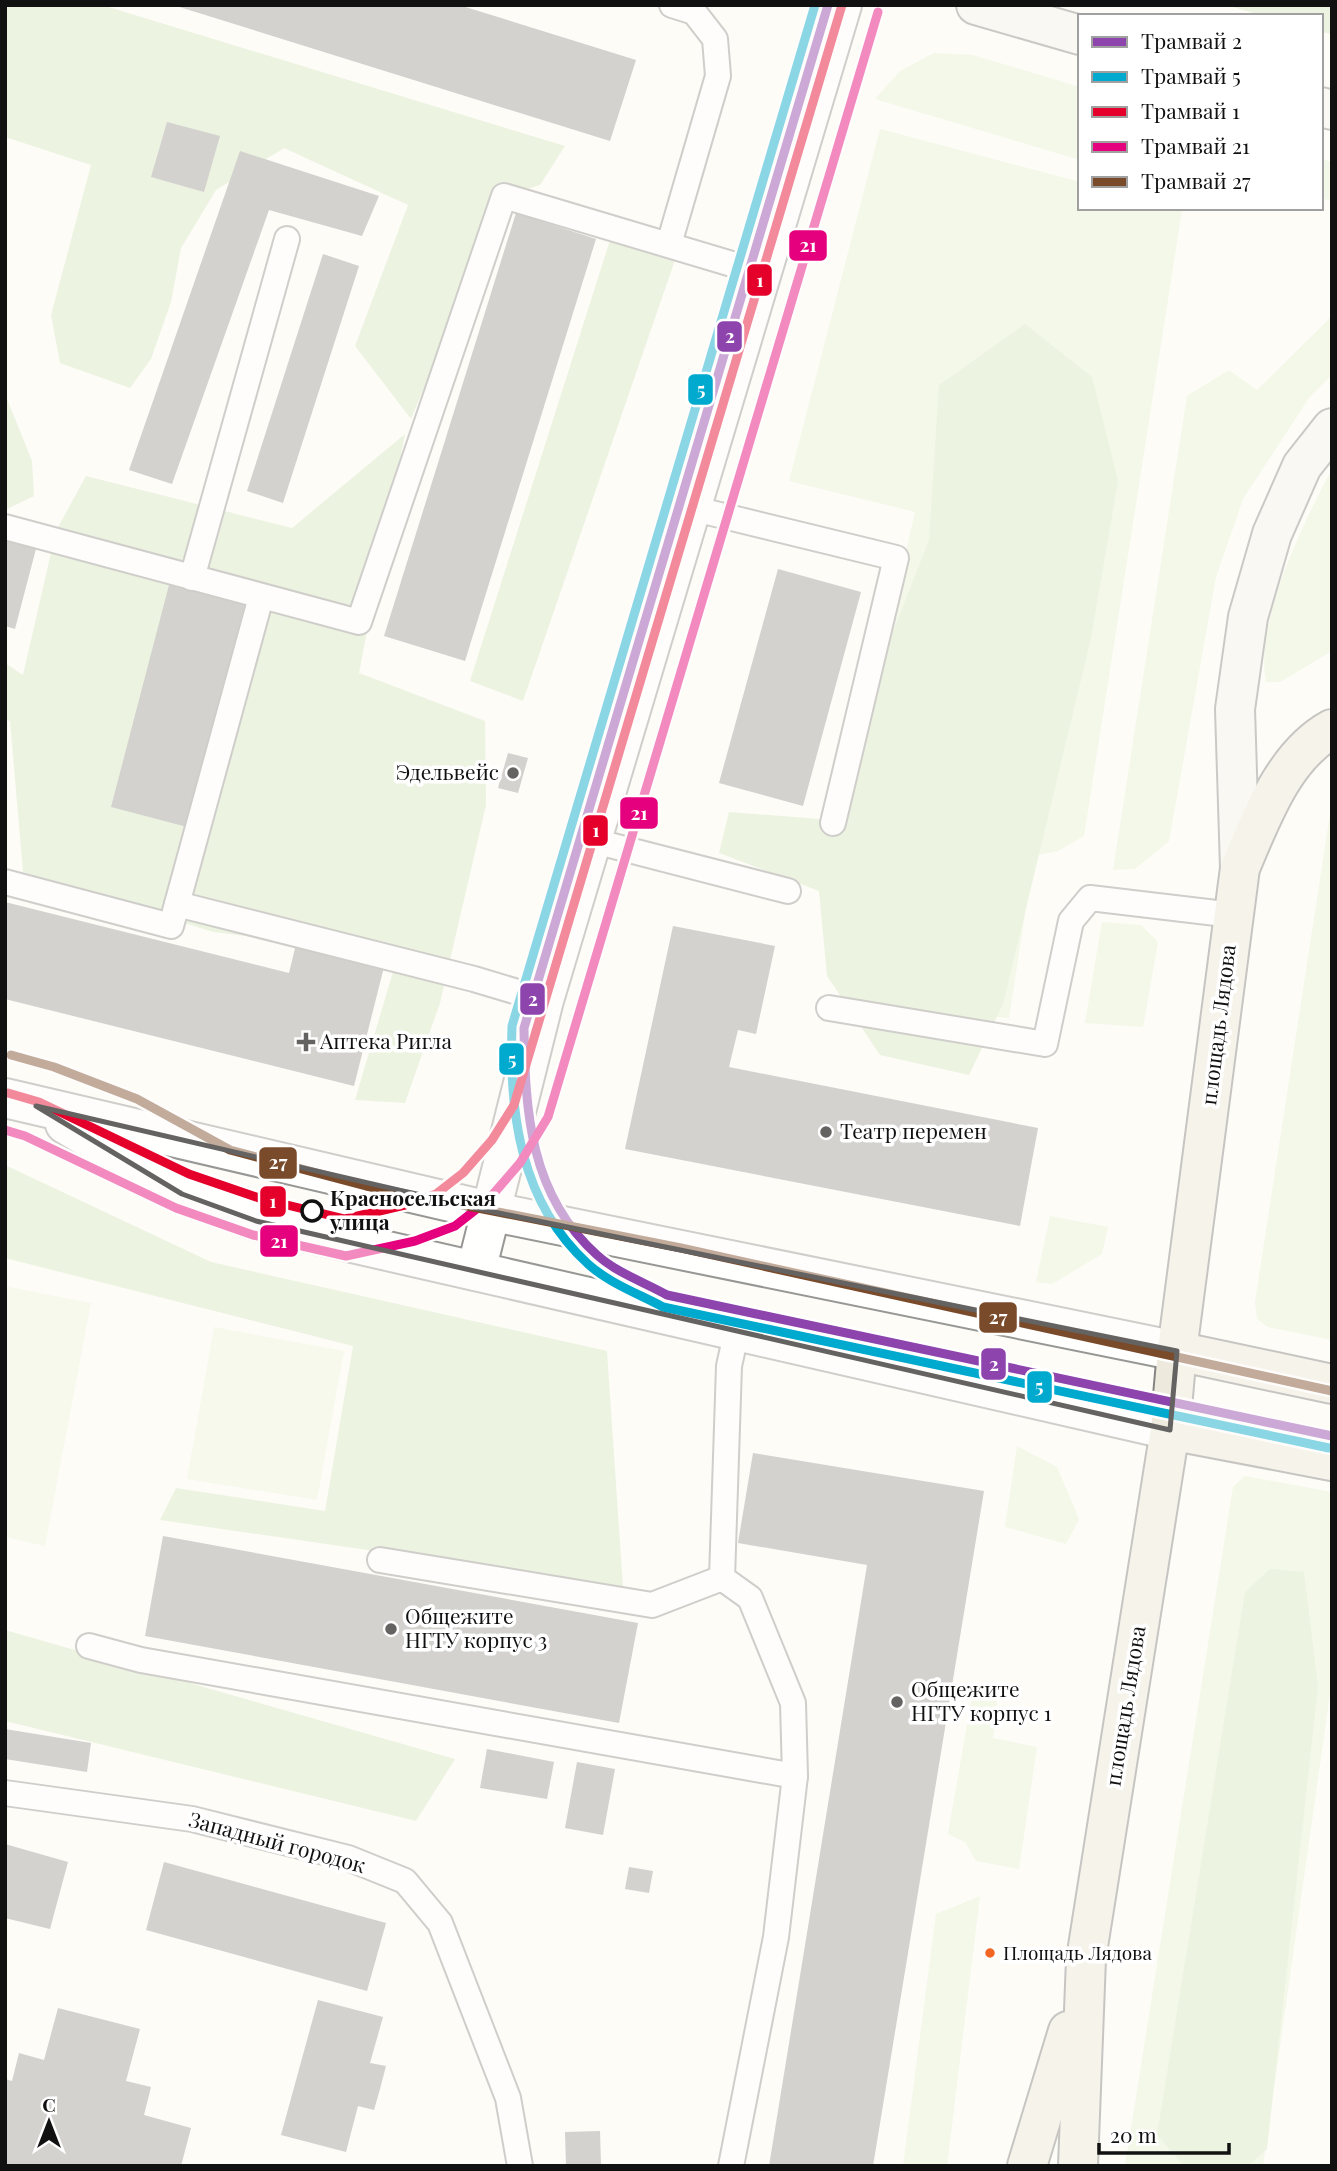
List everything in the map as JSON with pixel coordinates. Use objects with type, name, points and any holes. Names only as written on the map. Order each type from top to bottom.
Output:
[{"type":"main road","points":[[976,5],[1078,34]]},
{"type":"main road","points":[[1240,868],[1235,709],[1248,617],[1272,534],[1302,466],[1332,428]]},
{"type":"main road","name":"площадь Лядова","points":[[1078,2166],[1084,1982],[1170,1430],[1177,1351],[1240,868],[1270,797],[1312,740],[1332,729]]},
{"type":"main road","points":[[1177,1351],[1332,1384]]},
{"type":"main road","points":[[1170,1430],[1332,1461]]},
{"type":"main road","name":"площадь Лядова","points":[[1027,2166],[1084,1982]]},
{"type":"street","points":[[476,1270],[544,1000],[594,841],[842,5]]},
{"type":"street","points":[[21,1102],[489,1212],[1177,1351]]},
{"type":"street","points":[[21,1102],[182,1194],[256,1221],[1170,1430]]},
{"type":"lane","points":[[669,244],[718,76],[715,39],[694,12],[672,5]]},
{"type":"lane","points":[[5,527],[359,622],[504,196],[762,273]]},
{"type":"lane","points":[[192,578],[287,239]]},
{"type":"lane","points":[[691,508],[896,558],[833,822]]},
{"type":"lane","points":[[5,883],[171,926],[261,597]]},
{"type":"lane","points":[[594,841],[788,891]]},
{"type":"lane","points":[[829,1008],[1045,1044],[1071,921],[1090,898],[1233,915]]},
{"type":"lane","points":[[177,904],[474,979],[544,1000]]},
{"type":"lane","points":[[722,1578],[729,1366],[737,1330]]},
{"type":"lane","points":[[380,1560],[652,1605],[722,1578]]},
{"type":"lane","points":[[722,1578],[750,1598],[793,1703],[795,1776],[776,1937],[731,2166]]},
{"type":"lane","points":[[89,1646],[141,1660],[795,1776]]},
{"type":"lane","name":"Западный городок","points":[[5,1793],[192,1819],[348,1858],[405,1881],[440,1923],[508,2098],[520,2166]]},
{"type":"highlighted area","points":[[36,1106],[489,1211],[1177,1351],[1170,1430],[256,1221],[182,1194]]},
{"type":"green space","points":[[5,5],[102,5],[565,146],[540,185],[504,196],[411,419],[355,346],[408,205],[284,148],[216,190],[181,248],[171,302],[151,359],[130,388],[60,363],[51,315],[91,165],[5,137]]},
{"type":"green space","points":[[1226,5],[1332,5],[1332,34],[1323,32],[1323,14],[1257,14]]},
{"type":"green space","points":[[934,53],[973,55],[1078,86],[1078,159],[875,99],[900,71]]},
{"type":"green space","points":[[880,129],[1078,181],[1078,210],[1182,210],[1084,836],[1058,851],[1034,856],[1009,1018],[851,1003],[842,833],[915,512],[789,481]]},
{"type":"green space","points":[[1323,160],[1332,162],[1332,200],[1323,199]]},
{"type":"green space","points":[[618,215],[675,260],[523,701],[470,681]]},
{"type":"green space","points":[[1332,316],[1332,375],[1309,398],[1243,499],[1216,577],[1169,841],[1135,869],[1113,870],[1187,396],[1229,370],[1257,390]]},
{"type":"green space","points":[[1025,324],[1092,377],[1118,481],[1091,638],[1003,1004],[969,1075],[880,1055],[827,976],[819,891],[719,853],[729,812],[820,819],[929,540],[939,385]]},
{"type":"green space","points":[[5,394],[32,461],[34,496],[5,510]]},
{"type":"green space","points":[[405,434],[359,673],[485,721],[486,805],[440,1003],[405,1103],[355,1100],[398,955],[213,932],[23,872],[10,721],[5,720],[5,663],[23,675],[56,531],[86,476],[292,528]]},
{"type":"green space","points":[[1332,469],[1332,651],[1280,682],[1266,682],[1264,658],[1274,602],[1308,516]]},
{"type":"green space","points":[[1332,801],[1332,1340],[1268,1327],[1257,1319],[1255,1302]]},
{"type":"green space","points":[[1102,922],[1141,925],[1158,942],[1143,1027],[1085,1023]]},
{"type":"green space","points":[[5,1165],[211,1262],[607,1351],[623,1587],[160,1520],[176,1488],[325,1511],[353,1346],[5,1258]]},
{"type":"green space","points":[[1050,1216],[1108,1227],[1102,1254],[1052,1284],[1036,1282]]},
{"type":"green space","points":[[5,1286],[91,1303],[45,1546],[5,1537]]},
{"type":"green space","points":[[214,1327],[344,1351],[317,1500],[187,1479]]},
{"type":"green space","points":[[1017,1446],[1057,1467],[1079,1519],[1066,1544],[1005,1527]]},
{"type":"green space","points":[[1245,1476],[1332,1492],[1332,1680],[1263,2166],[1125,2166],[1233,1487]]},
{"type":"green space","points":[[1270,1569],[1304,1572],[1318,1687],[1267,2149],[1248,2166],[1184,2166],[1157,2135],[1245,1592]]},
{"type":"green space","points":[[5,1630],[455,1759],[416,1821],[5,1721]]},
{"type":"green space","points":[[973,1690],[998,1693],[993,1738],[1037,1747],[1019,1869],[976,1861],[965,1842],[948,1834]]},
{"type":"green space","points":[[980,1896],[947,2166],[903,2166],[936,1914]]},
{"type":"building","points":[[173,5],[459,5],[636,60],[610,141]]},
{"type":"building","points":[[167,122],[220,136],[204,192],[151,177]]},
{"type":"building","points":[[240,151],[379,196],[362,236],[269,210],[172,484],[129,470]]},
{"type":"building","points":[[516,213],[596,239],[465,661],[384,636]]},
{"type":"building","points":[[323,254],[359,266],[283,503],[247,491]]},
{"type":"building","points":[[5,537],[37,545],[15,629],[5,626]]},
{"type":"building","points":[[778,569],[861,592],[803,806],[719,783]]},
{"type":"building","points":[[169,585],[249,606],[191,828],[111,807]]},
{"type":"building","name":"Эдельвейс","points":[[508,753],[528,758],[518,793],[498,788]]},
{"type":"building","points":[[5,902],[289,973],[297,940],[385,963],[354,1086],[5,999]]},
{"type":"building","points":[[673,926],[775,946],[756,1034],[738,1030],[729,1067],[1038,1128],[1020,1226],[625,1149]]},
{"type":"building","name":"Общежите НГТУ корпус 1","points":[[753,1453],[984,1491],[873,2166],[769,2166],[867,1565],[738,1543]]},
{"type":"building","name":"Общежите НГТУ корпус 3","points":[[163,1536],[638,1623],[619,1723],[145,1636]]},
{"type":"building","points":[[5,1729],[91,1743],[87,1772],[5,1759]]},
{"type":"building","points":[[487,1749],[554,1762],[547,1799],[480,1788]]},
{"type":"building","points":[[577,1762],[615,1769],[603,1835],[565,1828]]},
{"type":"building","points":[[5,1844],[68,1862],[50,1929],[5,1918]]},
{"type":"building","points":[[164,1862],[386,1923],[367,1991],[146,1930]]},
{"type":"building","points":[[629,1867],[653,1871],[649,1893],[625,1889]]},
{"type":"building","points":[[318,2000],[383,2017],[370,2063],[386,2066],[380,2089],[374,2110],[358,2106],[346,2152],[281,2135]]},
{"type":"building","points":[[58,2008],[140,2029],[126,2081],[151,2087],[144,2115],[191,2128],[181,2166],[5,2166],[5,2079],[12,2081],[19,2053],[44,2060]]},
{"type":"building","points":[[600,2131],[601,2166],[566,2166],[565,2132]]},
{"type":"tram line","name":"5","points":[[815,5],[512,1026],[513,1091],[517,1123],[533,1184],[547,1213],[565,1240],[588,1264],[615,1283],[663,1307],[1329,1448]]},
{"type":"tram line","name":"2","points":[[828,5],[524,1028],[530,1121],[545,1179],[557,1206],[597,1255],[622,1272],[667,1295],[1332,1436]]},
{"type":"tram line","name":"1","points":[[8,1093],[39,1102],[189,1174],[262,1199],[345,1219],[405,1205],[436,1194],[463,1173],[492,1140],[514,1105],[842,5]]},
{"type":"tram line","name":"21","points":[[5,1130],[25,1136],[176,1208],[253,1235],[346,1256],[415,1241],[455,1226],[488,1200],[520,1163],[548,1117],[878,12]]},
{"type":"tram line","name":"27","points":[[11,1055],[54,1067],[137,1099],[230,1150],[366,1186],[681,1248],[1332,1391]]},
{"type":"place","name":"Эдельвейс","points":[[513,773]]},
{"type":"place","name":"Аптека Ригла","points":[[306,1042]]},
{"type":"place","name":"Театр перемен","points":[[826,1132]]},
{"type":"place","name":"Красносельская улица","points":[[312,1211]]},
{"type":"place","name":"Общежите НГТУ корпус 3","points":[[391,1629]]},
{"type":"place","name":"Общежите НГТУ корпус 1","points":[[897,1702]]},
{"type":"place","name":"Площадь Лядова","points":[[990,1953]]}]
